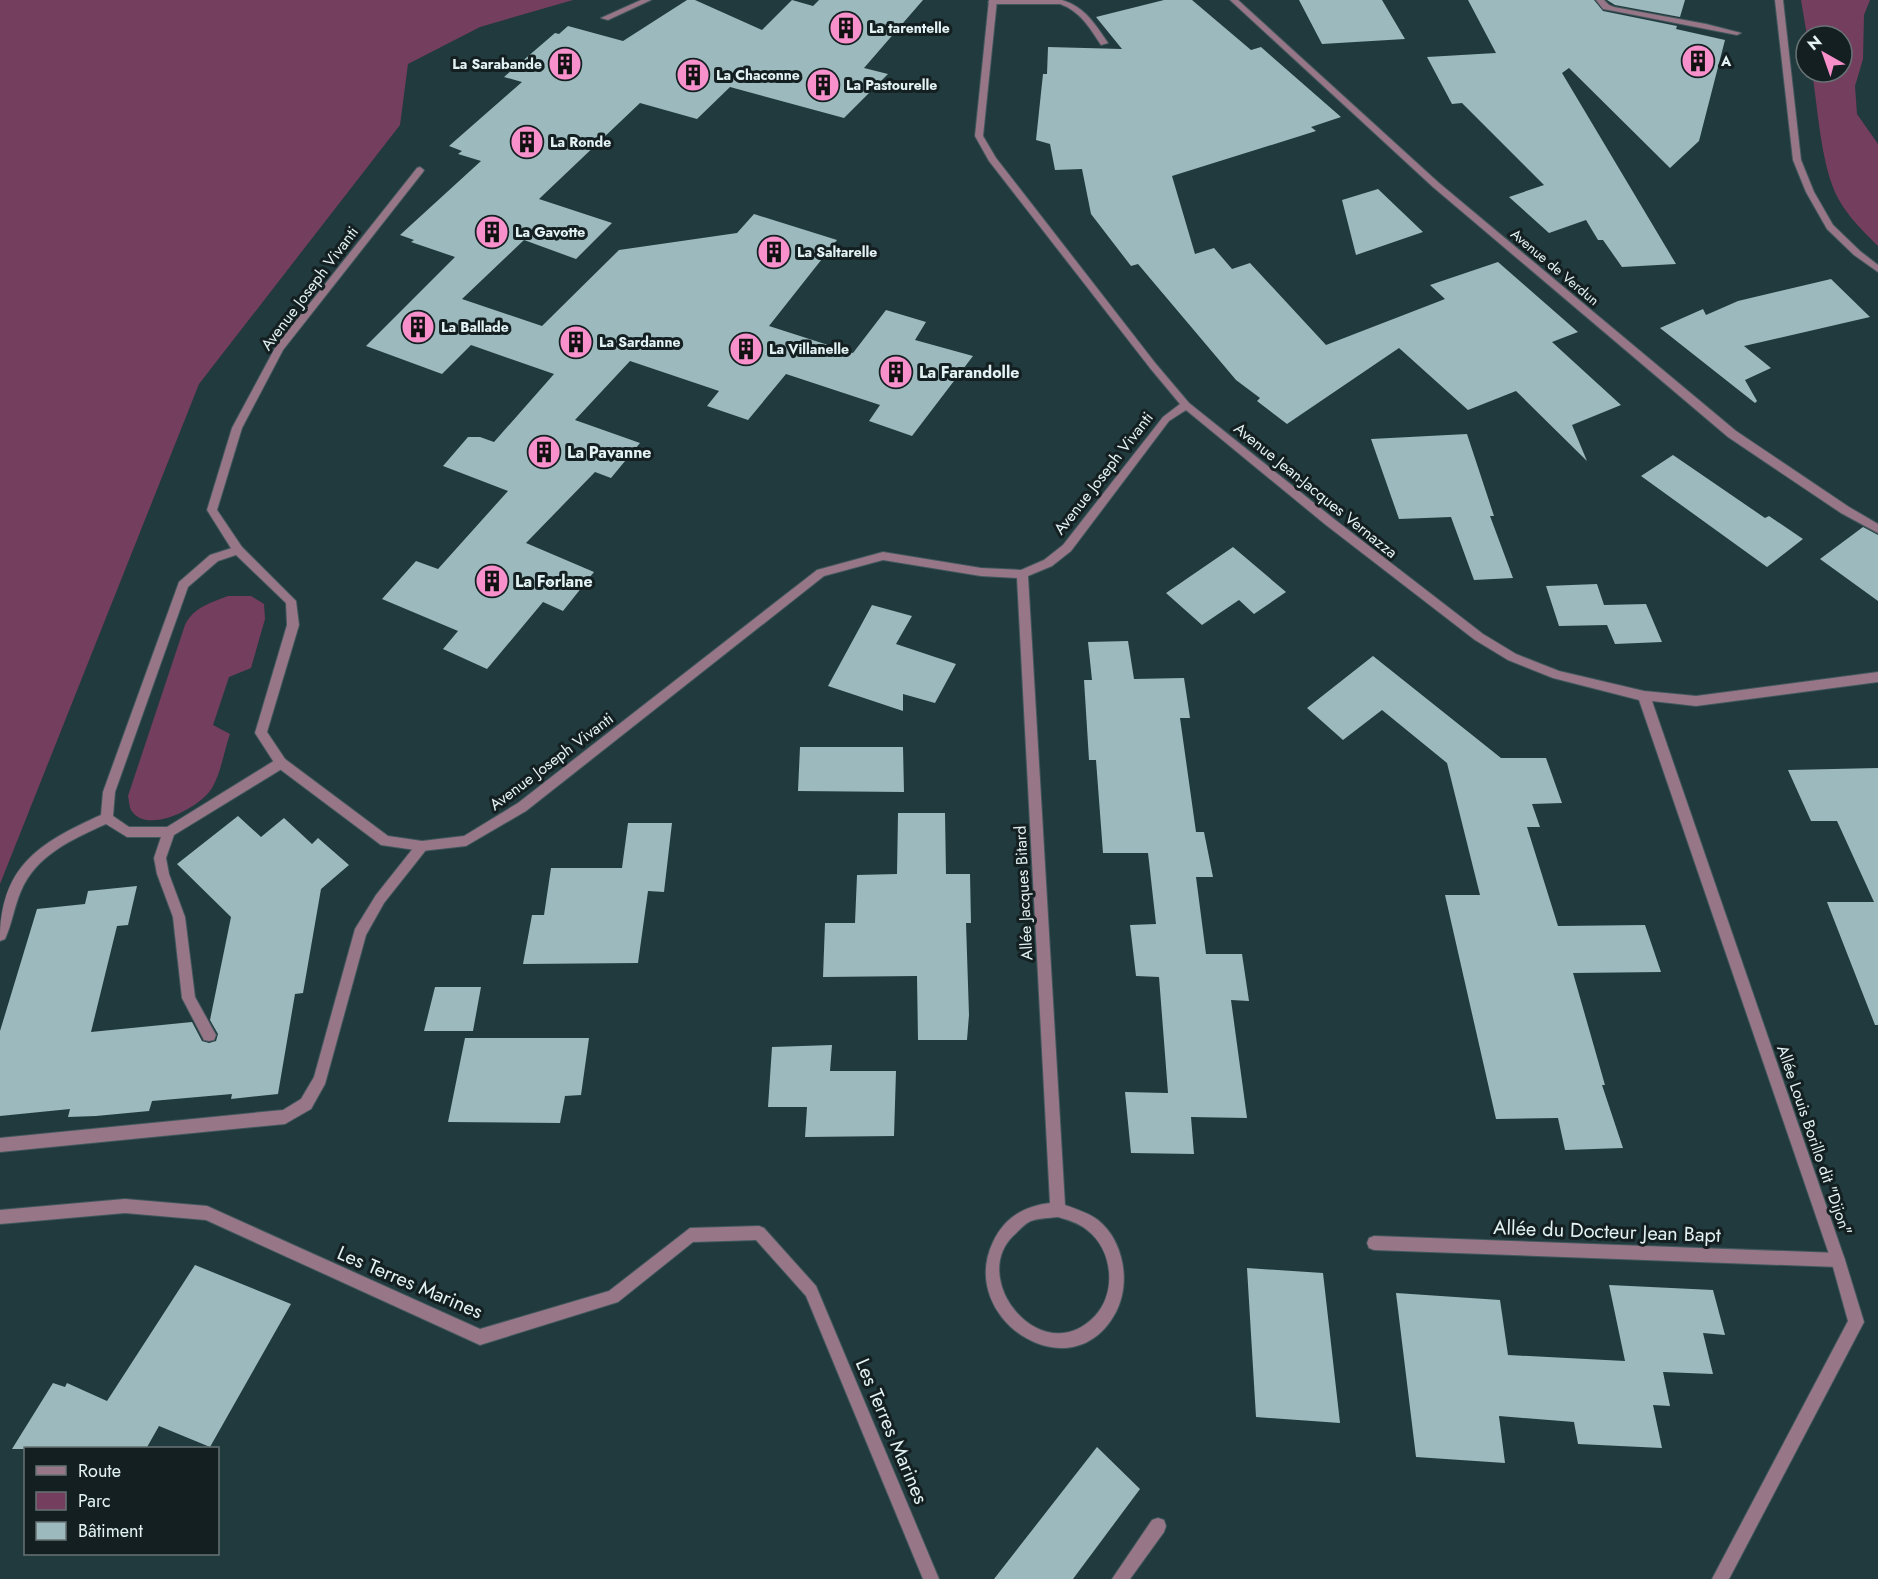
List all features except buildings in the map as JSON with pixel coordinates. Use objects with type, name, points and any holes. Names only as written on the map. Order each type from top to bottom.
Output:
[{"type":"street","points":[[605,18],[647,0]]},
{"type":"street","name":"Avenue de Verdun","points":[[1234,0],[1436,185],[1732,434],[1845,510],[1878,529]]},
{"type":"street","points":[[1600,0],[1606,7],[1614,9],[1660,19],[1697,22],[1737,33]]},
{"type":"street","points":[[1779,0],[1797,160],[1810,192],[1830,227],[1857,254],[1878,269]]},
{"type":"street","points":[[992,1],[1071,4],[1081,11],[1104,43]]},
{"type":"street","name":"Avenue Jean-Jacques Vernazza","points":[[992,1],[979,136],[992,159],[1186,405],[1330,522],[1479,637],[1512,657],[1557,675],[1644,696],[1696,700],[1878,677]]},
{"type":"street","name":"Avenue Joseph Vivanti","points":[[420,171],[279,348],[237,428],[212,510],[238,550],[291,601],[293,625],[261,733],[281,763],[385,841],[422,846],[466,841],[522,807],[821,573],[883,556],[981,572],[1022,574],[1048,563],[1066,548],[1166,419],[1186,405]]},
{"type":"street","points":[[108,818],[109,792],[183,585],[214,558],[238,550]]},
{"type":"street","name":"Allée Jacques Bitard","points":[[1022,574],[1058,1210]]},
{"type":"street","name":"Allée Louis Borillo dit \"Dijon\"","points":[[1644,696],[1838,1260],[1856,1322],[1720,1579]]},
{"type":"street","points":[[108,818],[127,832],[169,832],[281,763]]},
{"type":"street","points":[[0,935],[20,879],[37,857],[61,839],[108,818]]},
{"type":"street","points":[[169,832],[160,858],[179,917],[189,998],[209,1035]]},
{"type":"street","points":[[0,1145],[285,1117],[306,1104],[320,1079],[360,933],[380,898],[422,846]]},
{"type":"street","name":"Les Terres Marines","points":[[0,1217],[125,1206],[207,1213],[480,1337],[613,1296],[690,1234],[759,1233],[811,1291],[931,1579]]},
{"type":"street","points":[[1058,1210],[1078,1216],[1095,1228],[1108,1244],[1116,1265],[1117,1285],[1111,1306],[1099,1324],[1082,1336],[1062,1341],[1042,1340],[1022,1330],[1006,1315],[996,1295],[992,1274],[996,1252],[1005,1234],[1012,1227],[1020,1220],[1039,1212],[1058,1210]]},
{"type":"street","name":"Allée du Docteur Jean Bapt","points":[[1374,1243],[1838,1260]]},
{"type":"street","points":[[1120,1579],[1158,1526]]},
{"type":"green space","points":[[0,0],[573,0],[480,27],[408,64],[400,125],[199,384],[0,884]]},
{"type":"green space","points":[[1801,0],[1870,0],[1864,15],[1863,59],[1855,86],[1857,114],[1878,144],[1878,246],[1852,219],[1833,187],[1824,155],[1814,84],[1854,84],[1854,24],[1805,24]]},
{"type":"green space","points":[[228,596],[251,596],[264,604],[265,619],[251,668],[229,677],[213,725],[230,734],[218,776],[206,795],[186,810],[161,819],[149,820],[139,817],[131,810],[128,796],[185,625],[198,610]]},
{"type":"place","name":"La tarentelle","points":[[846,28]]},
{"type":"place","name":"A","points":[[1698,61]]},
{"type":"place","name":"La Sarabande","points":[[565,64]]},
{"type":"place","name":"La Chaconne","points":[[693,75]]},
{"type":"place","name":"La Pastourelle","points":[[823,85]]},
{"type":"place","name":"La Ronde","points":[[527,142]]},
{"type":"place","name":"La Gavotte","points":[[492,232]]},
{"type":"place","name":"La Saltarelle","points":[[774,252]]},
{"type":"place","name":"La Ballade","points":[[418,327]]},
{"type":"place","name":"La Sardanne","points":[[576,342]]},
{"type":"place","name":"La Villanelle","points":[[746,349]]},
{"type":"place","name":"La Farandolle","points":[[896,372]]},
{"type":"place","name":"La Pavanne","points":[[544,452]]},
{"type":"place","name":"La Forlane","points":[[492,581]]}]
